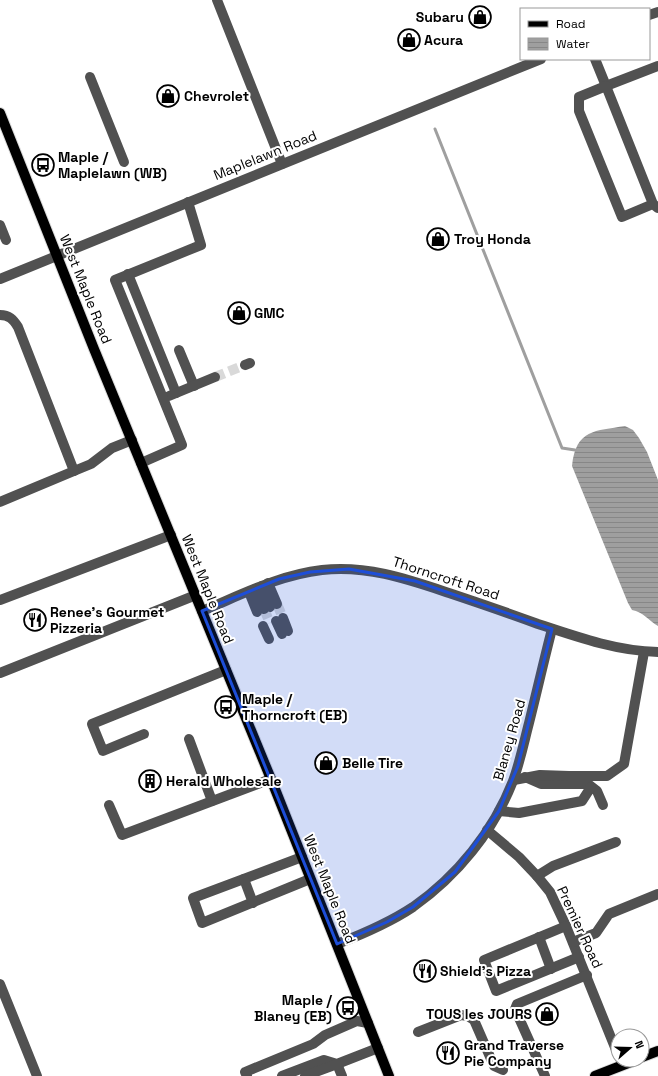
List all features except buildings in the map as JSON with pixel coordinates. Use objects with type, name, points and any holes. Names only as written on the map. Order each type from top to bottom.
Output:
[{"type":"main road","name":"West Maple Road","points":[[0,113],[271,780],[389,1076]]},
{"type":"main road","points":[[595,1076],[611,1068]]},
{"type":"street","points":[[217,0],[282,164]]},
{"type":"street","name":"Maplelawn Road","points":[[0,279],[540,60]]},
{"type":"street","points":[[595,60],[606,86],[656,206],[622,217],[580,111],[578,97],[606,86],[658,66]]},
{"type":"street","points":[[90,77],[124,162]]},
{"type":"street","points":[[141,463],[182,445],[115,280],[201,245],[188,202]]},
{"type":"street","points":[[0,225],[6,240]]},
{"type":"street","points":[[128,274],[176,393]]},
{"type":"street","points":[[0,315],[5,315],[13,319],[18,327],[74,471]]},
{"type":"street","points":[[179,350],[194,386]]},
{"type":"street","points":[[163,398],[216,377]]},
{"type":"street","points":[[0,502],[91,464],[112,448],[132,440]]},
{"type":"street","points":[[0,600],[171,535]]},
{"type":"street","name":"Thorncroft Road","points":[[202,611],[296,574],[322,570],[370,570],[415,581],[552,628],[610,646],[644,652],[658,652]]},
{"type":"street","points":[[258,588],[267,608],[258,588]]},
{"type":"street","points":[[0,673],[196,595]]},
{"type":"street","points":[[273,622],[278,635],[273,622]]},
{"type":"street","name":"Blaney Road","points":[[337,944],[374,929],[413,907],[455,872],[487,830],[499,811],[514,780],[552,628]]},
{"type":"street","points":[[514,780],[540,775],[607,776],[624,764],[644,652]]},
{"type":"street","points":[[144,734],[103,751],[92,724],[226,670]]},
{"type":"street","points":[[189,739],[212,801]]},
{"type":"street","points":[[525,777],[541,784],[588,784],[597,791],[603,806]]},
{"type":"street","points":[[109,805],[122,835],[271,780]]},
{"type":"street","points":[[499,811],[519,813],[582,801],[591,787]]},
{"type":"street","name":"Premier Road","points":[[487,830],[519,857],[550,892],[587,975],[610,1034]]},
{"type":"street","points":[[537,876],[553,866],[616,842]]},
{"type":"street","points":[[302,857],[193,898],[202,923],[310,879]]},
{"type":"street","points":[[244,879],[253,903]]},
{"type":"street","points":[[573,942],[596,933],[609,914],[658,894]]},
{"type":"street","points":[[566,926],[484,960],[496,991],[579,957]]},
{"type":"street","points":[[539,937],[551,969]]},
{"type":"street","points":[[545,1076],[515,1009],[517,1004],[587,975]]},
{"type":"street","points":[[0,984],[37,1076]]},
{"type":"street","points":[[418,1032],[461,1015],[468,1016],[474,1020],[494,1066],[503,1070]]},
{"type":"street","points":[[247,1076],[245,1072],[313,1044],[325,1035],[357,1022],[368,1023]]},
{"type":"street","points":[[305,1076],[378,1048]]},
{"type":"street","points":[[282,1076],[324,1060],[337,1064]]},
{"type":"street","points":[[337,1064],[342,1076]]},
{"type":"highlighted area","points":[[349,569],[415,581],[552,629],[518,766],[499,811],[455,872],[413,907],[387,922],[337,944],[202,611],[279,579],[310,572]]},
{"type":"water","points":[[625,426],[633,430],[639,438],[647,452],[658,480],[658,626],[642,614],[632,610],[628,603],[572,466],[574,454],[583,438],[596,431]]},
{"type":"waterway","points":[[435,129],[562,448],[575,450]]},
{"type":"tunnel","points":[[215,377],[245,365]]},
{"type":"tunnel","points":[[277,604],[283,618]]},
{"type":"tunnel","points":[[264,609],[270,623]]},
{"type":"place","name":"Subaru","points":[[480,17]]},
{"type":"place","name":"Acura","points":[[409,40]]},
{"type":"place","name":"Chevrolet","points":[[168,96]]},
{"type":"place","name":"Maple / Maplelawn (WB)","points":[[43,165]]},
{"type":"place","name":"Troy Honda","points":[[438,239]]},
{"type":"place","name":"GMC","points":[[239,313]]},
{"type":"place","name":"Renee's Gourmet Pizzeria","points":[[35,620]]},
{"type":"place","name":"Maple / Thorncroft (EB)","points":[[226,707]]},
{"type":"place","name":"Belle Tire","points":[[326,763]]},
{"type":"place","name":"Herald Wholesale","points":[[150,781]]},
{"type":"place","name":"Shield's Pizza","points":[[425,971]]},
{"type":"place","name":"Maple / Blaney (EB)","points":[[348,1008]]},
{"type":"place","name":"TOUS les JOURS","points":[[547,1014]]},
{"type":"place","name":"Grand Traverse Pie Company","points":[[448,1053]]}]
